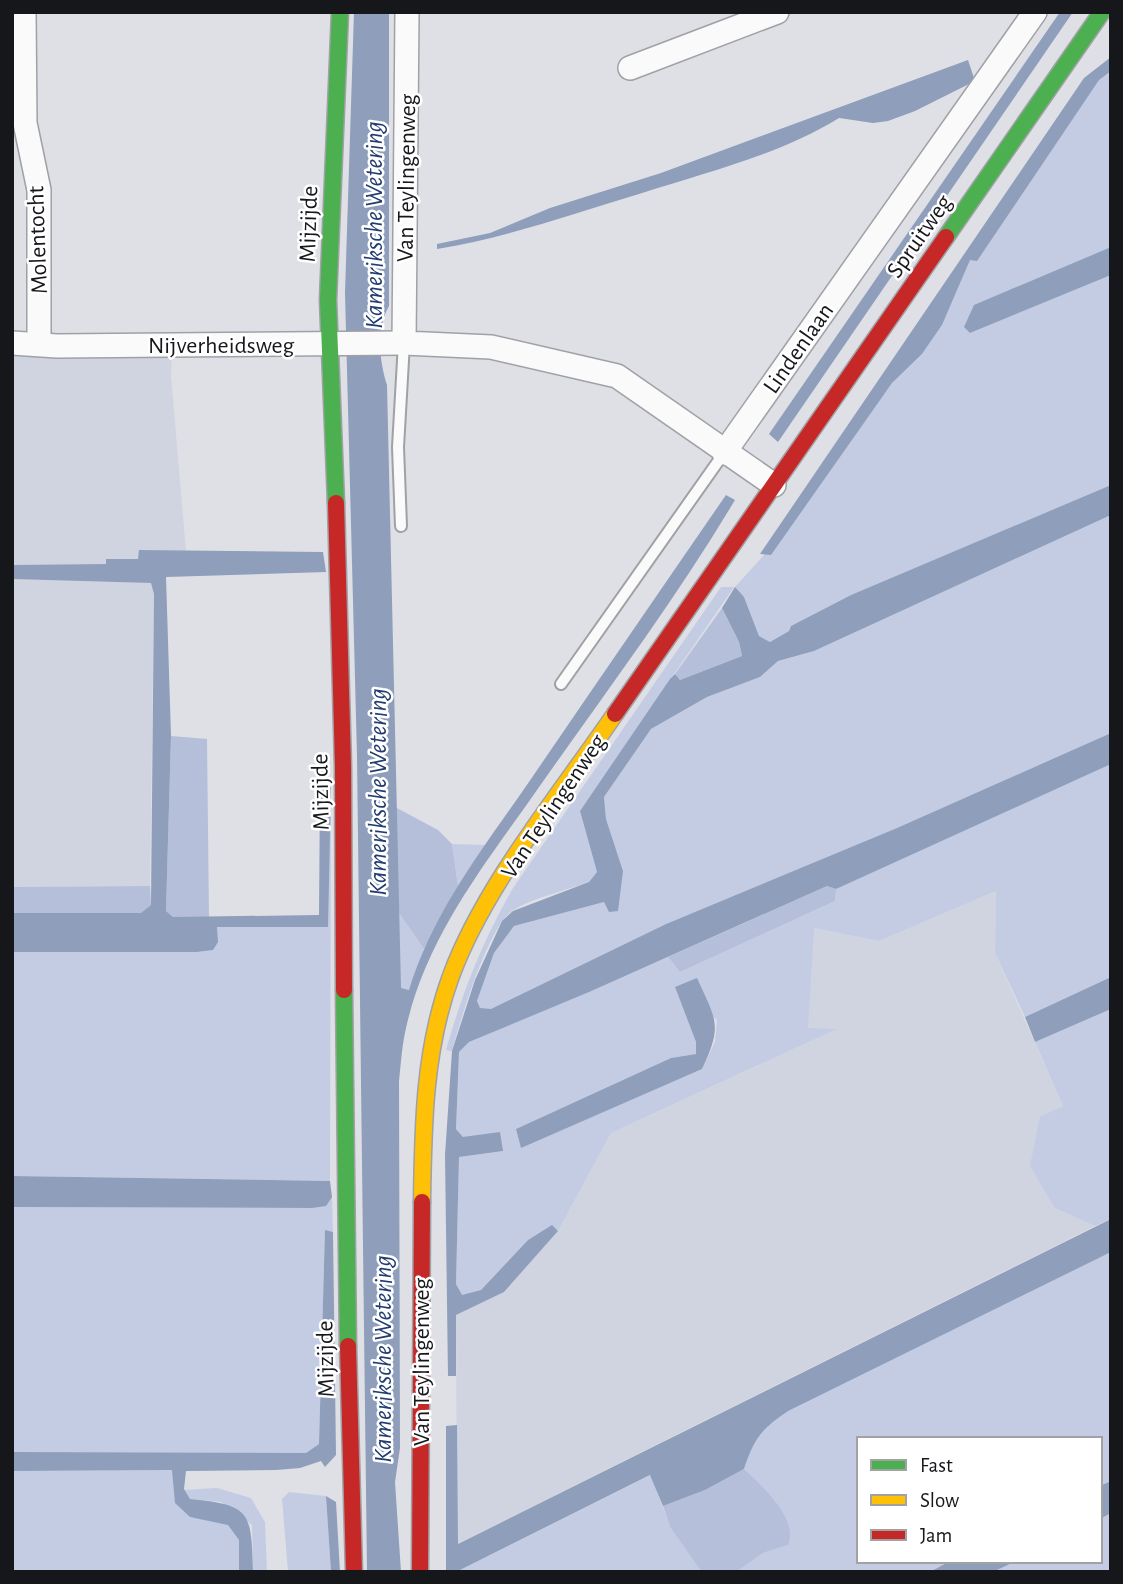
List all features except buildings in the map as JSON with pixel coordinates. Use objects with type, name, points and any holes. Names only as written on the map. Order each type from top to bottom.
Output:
[{"type":"main road","name":"Mijzijde","points":[[340,12],[328,300],[339,345],[346,1258],[354,1572]]},
{"type":"main road","name":"Spruitweg","points":[[774,485],[1102,12]]},
{"type":"main road","name":"Van Teylingenweg","points":[[420,1572],[423,1112],[431,1051],[451,976],[476,921],[507,871],[774,485]]},
{"type":"street","name":"Molentocht","points":[[24,12],[25,123],[21,151],[39,190],[39,342]]},
{"type":"street","name":"Van Teylingenweg","points":[[395,344],[407,12]]},
{"type":"street","points":[[630,68],[730,21],[777,12]]},
{"type":"street","name":"Lindenlaan","points":[[724,453],[1035,12]]},
{"type":"street","name":"Nijverheidsweg","points":[[12,343],[39,342],[57,346],[395,344]]},
{"type":"street","points":[[395,344],[491,347],[617,376],[724,453],[774,485]]},
{"type":"lane","name":"Van Teylingenweg","points":[[395,344],[401,526]]},
{"type":"lane","name":"Lindenlaan","points":[[561,684],[724,453]]},
{"type":"shaded area","points":[[1111,71],[1111,247],[975,305],[970,333],[1111,275],[1111,485],[851,595],[791,626],[789,631],[770,642],[759,636],[744,597],[734,587],[765,554],[892,383],[922,354],[942,325],[970,259],[1038,169],[1099,79]]},
{"type":"shaded area","points":[[12,343],[172,344],[171,376],[186,551],[139,550],[139,559],[106,559],[106,564],[12,565]]},
{"type":"shaded area","points":[[1111,515],[1111,733],[897,828],[666,924],[490,1010],[480,1008],[477,1001],[494,953],[514,926],[604,902],[623,871],[606,819],[604,797],[651,729],[707,697],[760,677],[778,661],[814,651]]},
{"type":"shaded area","points":[[12,579],[151,583],[154,594],[150,886],[12,887]]},
{"type":"shaded area","points":[[721,587],[734,587],[580,811],[597,872],[589,882],[530,902],[512,911],[503,920],[476,976],[452,1051],[446,1050],[474,967],[513,888]]},
{"type":"shaded area","points":[[722,608],[739,642],[742,656],[680,680],[675,674]]},
{"type":"shaded area","points":[[171,736],[207,739],[209,917],[173,917],[166,911]]},
{"type":"shaded area","points":[[1111,764],[1111,977],[1025,1017],[995,953],[996,891],[879,941],[814,928],[808,1028],[837,1029],[611,1133],[558,1231],[552,1226],[528,1240],[481,1290],[462,1296],[456,1284],[459,1157],[503,1151],[463,1137],[456,1129],[459,1052],[469,1042],[668,957],[680,972],[835,901],[836,889]],"holes":[[[675,987],[717,1020],[715,1042],[702,1069],[521,1147],[516,1129],[671,1058],[696,1054],[696,1042]]]},
{"type":"shaded area","points":[[331,787],[330,1181],[12,1176],[12,952],[197,952],[213,950],[217,927],[327,927]]},
{"type":"shaded area","points":[[395,807],[438,830],[452,844],[458,886],[424,949],[399,913]]},
{"type":"shaded area","points":[[452,844],[486,845],[458,886]]},
{"type":"shaded area","points":[[150,886],[151,905],[142,913],[12,913],[12,887]]},
{"type":"shaded area","points":[[827,886],[836,889],[835,901],[680,972],[668,957]]},
{"type":"shaded area","points":[[996,891],[995,953],[1063,1106],[1055,1208],[1095,1226],[457,1544],[456,1315],[504,1292],[558,1231],[611,1133],[835,1030],[807,1029],[813,928],[879,941]]},
{"type":"shaded area","points":[[399,913],[424,949],[409,990],[400,988]]},
{"type":"shaded area","points":[[1111,1009],[1111,1219],[1095,1226],[1055,1208],[1030,1166],[1040,1117],[1063,1106],[1035,1042]]},
{"type":"shaded area","points":[[332,1197],[333,1232],[325,1231],[319,1444],[306,1453],[12,1452],[12,1207],[312,1208]]},
{"type":"shaded area","points":[[1111,1252],[1111,1481],[1102,1485],[1102,1437],[857,1437],[857,1563],[946,1563],[930,1572],[733,1572],[763,1553],[788,1545],[780,1509],[744,1469],[751,1449],[760,1435],[788,1410]]},
{"type":"shaded area","points":[[744,1469],[784,1514],[790,1535],[788,1545],[763,1553],[737,1571],[701,1571],[670,1527],[663,1506],[705,1490]]},
{"type":"shaded area","points":[[172,1470],[190,1517],[228,1524],[239,1540],[239,1572],[12,1572],[12,1471]]},
{"type":"shaded area","points":[[651,1475],[670,1527],[702,1572],[456,1572]]},
{"type":"shaded area","points":[[217,1488],[251,1498],[265,1522],[267,1572],[253,1572],[252,1525],[221,1502],[190,1499],[184,1490]]},
{"type":"shaded area","points":[[289,1492],[326,1496],[331,1572],[288,1572],[282,1499]]},
{"type":"shaded area","points":[[1111,1513],[1111,1572],[993,1572],[1012,1563],[1102,1563],[1102,1518]]},
{"type":"water","name":"Kameriksche Wetering","points":[[354,12],[389,12],[389,306],[382,324],[380,344],[387,385],[401,988],[409,990],[432,933],[479,854],[726,495],[735,500],[618,677],[482,868],[445,928],[416,993],[405,1034],[399,1081],[400,1448],[395,1482],[401,1572],[367,1572],[357,755],[345,293]]},
{"type":"water","points":[[1060,12],[1073,12],[778,442],[769,434]]},
{"type":"water","points":[[1111,57],[1111,71],[1099,80],[977,261],[970,260],[942,325],[922,354],[892,383],[771,555],[760,554],[1084,78]]},
{"type":"water","points":[[968,60],[975,81],[915,111],[888,121],[873,123],[839,118],[767,153],[716,170],[514,232],[437,249],[437,244],[490,233],[550,208],[661,173]]},
{"type":"water","points":[[1111,247],[1111,275],[970,333],[964,327],[974,305]]},
{"type":"water","points":[[1111,485],[1111,515],[814,651],[778,661],[760,677],[707,697],[651,729],[604,797],[606,819],[623,871],[618,911],[609,912],[604,902],[514,926],[494,953],[477,1001],[480,1008],[491,1009],[666,924],[897,828],[1111,733],[1111,764],[836,889],[827,886],[469,1042],[459,1052],[456,1129],[463,1137],[500,1132],[503,1151],[459,1157],[456,1284],[462,1295],[481,1290],[528,1240],[552,1225],[558,1231],[504,1292],[456,1315],[456,1376],[448,1376],[445,1155],[452,1051],[475,980],[502,921],[513,911],[589,882],[597,872],[580,811],[670,679],[675,674],[680,680],[742,656],[739,642],[722,608],[735,587],[744,597],[759,636],[770,642],[789,631],[791,626],[851,595]]},
{"type":"water","points":[[139,550],[323,552],[326,572],[166,577],[171,736],[166,911],[173,917],[319,915],[320,787],[325,785],[331,787],[328,927],[217,927],[218,942],[213,950],[197,952],[12,952],[12,913],[141,913],[151,905],[154,594],[151,583],[12,579],[12,565],[106,564],[106,559],[138,559]]},
{"type":"water","points":[[1111,977],[1111,1009],[1035,1042],[1025,1017]]},
{"type":"water","points":[[697,978],[715,1023],[713,1042],[702,1069],[521,1148],[516,1129],[671,1058],[696,1054],[696,1042],[675,987]]},
{"type":"water","points":[[12,1176],[330,1181],[332,1197],[326,1206],[312,1208],[12,1207]]},
{"type":"water","points":[[1111,1219],[1111,1252],[788,1411],[771,1423],[760,1436],[744,1469],[705,1490],[663,1506],[650,1475],[456,1572],[446,1572],[446,1426],[457,1425],[458,1544]]},
{"type":"water","points":[[325,1230],[333,1232],[336,1455],[325,1467],[321,1461],[300,1468],[276,1470],[186,1471],[184,1489],[190,1499],[226,1504],[244,1515],[251,1536],[253,1572],[239,1572],[239,1540],[228,1525],[190,1517],[175,1503],[172,1470],[12,1471],[12,1452],[306,1453],[319,1444]]},
{"type":"water","points":[[1111,1481],[1111,1513],[1102,1518],[1102,1485]]},
{"type":"water","points":[[326,1496],[336,1502],[340,1572],[331,1572]]},
{"type":"water","points":[[946,1563],[1012,1563],[993,1572],[930,1572]]},
{"type":"traffic: fast","points":[[336,503],[328,300],[340,12]]},
{"type":"traffic: fast","points":[[946,237],[1102,12]]},
{"type":"traffic: fast","points":[[344,990],[348,1346]]},
{"type":"traffic: slow","points":[[422,1202],[424,1116],[430,1060],[435,1031],[451,976],[465,942],[503,874],[615,714]]},
{"type":"traffic: jam","points":[[615,714],[946,237]]},
{"type":"traffic: jam","points":[[336,503],[343,767],[344,990]]},
{"type":"traffic: jam","points":[[420,1572],[422,1202]]},
{"type":"traffic: jam","points":[[348,1346],[354,1572]]}]
